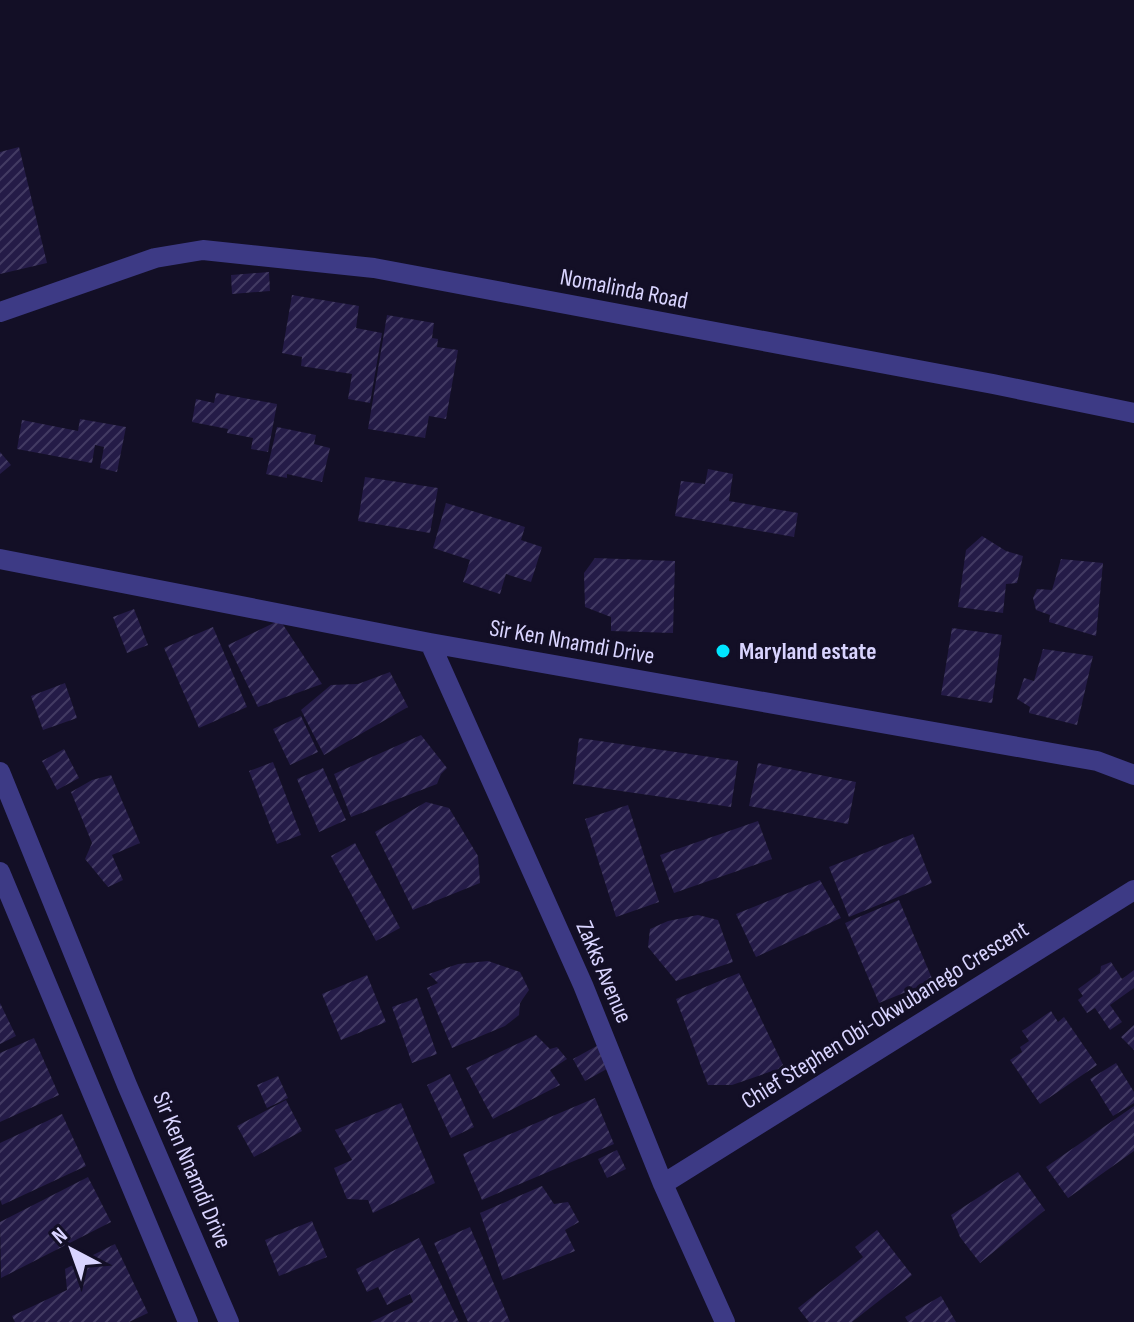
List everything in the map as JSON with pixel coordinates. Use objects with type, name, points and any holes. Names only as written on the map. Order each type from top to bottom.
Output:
[{"type":"street","name":"Nomalinda Road","points":[[0,312],[155,258],[203,250],[374,268],[1134,413]]},
{"type":"street","name":"Sir Ken Nnamdi Drive","points":[[0,559],[430,643],[1097,761],[1134,775]]},
{"type":"street","name":"Zakks Avenue","points":[[430,643],[583,985],[663,1184],[725,1322]]},
{"type":"street","name":"Sir Ken Nnamdi Drive","points":[[0,772],[127,1085],[228,1322]]},
{"type":"street","points":[[0,872],[188,1322]]},
{"type":"street","name":"Chief Stephen Obi-Okwubanego Crescent","points":[[663,1184],[1134,890]]},
{"type":"building","points":[[19,147],[47,263],[0,274],[0,152]]},
{"type":"building","points":[[269,272],[270,291],[232,294],[231,275]]},
{"type":"building","points":[[292,295],[359,306],[356,328],[382,333],[370,403],[348,399],[352,374],[301,366],[302,357],[282,353]]},
{"type":"building","points":[[387,315],[434,323],[432,338],[438,339],[437,347],[458,350],[446,419],[429,416],[425,438],[368,429]]},
{"type":"building","points":[[216,393],[277,404],[268,452],[251,449],[253,438],[192,422],[196,399],[214,403]]},
{"type":"building","points":[[80,419],[126,427],[117,472],[100,468],[104,447],[95,445],[92,463],[17,449],[22,420],[78,431]]},
{"type":"building","points":[[277,427],[316,435],[314,444],[330,448],[322,482],[287,474],[287,478],[266,474]]},
{"type":"building","points":[[0,452],[11,465],[0,474]]},
{"type":"building","points":[[708,469],[733,474],[729,501],[798,513],[794,537],[675,516],[681,481],[705,484]]},
{"type":"building","points":[[365,477],[438,488],[430,533],[358,521]]},
{"type":"building","points":[[446,503],[525,527],[521,540],[542,547],[531,582],[506,574],[500,594],[463,582],[470,560],[433,548]]},
{"type":"building","points":[[982,536],[1006,551],[1023,556],[1017,583],[1006,584],[1003,613],[958,607],[966,550]]},
{"type":"building","points":[[595,558],[675,561],[673,633],[611,631],[611,617],[585,607],[584,573]]},
{"type":"building","points":[[1061,559],[1103,563],[1096,636],[1049,622],[1050,615],[1036,610],[1033,598],[1037,589],[1052,590]]},
{"type":"building","points":[[134,609],[148,645],[127,653],[113,617]]},
{"type":"building","points":[[280,620],[322,684],[258,707],[228,645]]},
{"type":"building","points":[[213,627],[247,707],[199,728],[164,648]]},
{"type":"building","points":[[952,628],[1002,635],[992,703],[941,695]]},
{"type":"building","points":[[1043,649],[1093,656],[1077,725],[1029,713],[1030,707],[1017,699],[1024,678],[1034,681]]},
{"type":"building","points":[[390,672],[408,707],[324,755],[301,710],[331,685],[358,684]]},
{"type":"building","points":[[65,683],[77,718],[43,730],[31,696]]},
{"type":"building","points":[[301,716],[318,752],[290,765],[273,729]]},
{"type":"building","points":[[421,735],[447,768],[437,784],[351,817],[334,774]]},
{"type":"building","points":[[579,738],[738,761],[731,807],[573,784]]},
{"type":"building","points":[[64,749],[79,778],[57,790],[42,761]]},
{"type":"building","points":[[273,762],[301,835],[277,844],[249,771]]},
{"type":"building","points":[[758,763],[856,782],[848,824],[749,806]]},
{"type":"building","points":[[323,768],[346,820],[319,832],[297,779]]},
{"type":"building","points":[[111,775],[140,843],[112,855],[123,880],[108,887],[85,859],[92,843],[71,792],[92,780]]},
{"type":"building","points":[[426,802],[449,808],[478,856],[480,883],[413,910],[375,832]]},
{"type":"building","points":[[628,805],[659,902],[616,917],[585,819]]},
{"type":"building","points":[[758,821],[772,859],[674,893],[660,855]]},
{"type":"building","points":[[913,834],[932,883],[849,917],[829,867]]},
{"type":"building","points":[[355,843],[400,928],[376,941],[331,856]]},
{"type":"building","points":[[820,880],[841,918],[756,957],[736,914]]},
{"type":"building","points":[[899,900],[933,981],[879,1003],[845,923]]},
{"type":"building","points":[[698,915],[718,920],[733,962],[676,981],[648,947],[650,929],[668,921]]},
{"type":"building","points":[[488,961],[520,972],[529,990],[520,1003],[519,1015],[505,1026],[452,1048],[427,988],[438,983],[429,974],[458,964]]},
{"type":"building","points":[[1111,962],[1122,979],[1134,970],[1134,988],[1110,1005],[1122,1022],[1110,1030],[1095,1008],[1087,1013],[1078,1000],[1083,996],[1078,989],[1100,973],[1101,966]]},
{"type":"building","points":[[739,973],[784,1067],[732,1085],[708,1085],[676,999]]},
{"type":"building","points":[[367,975],[386,1022],[341,1040],[322,994]]},
{"type":"building","points":[[417,998],[437,1054],[412,1063],[392,1007]]},
{"type":"building","points":[[0,1003],[16,1036],[0,1044]]},
{"type":"building","points":[[1051,1011],[1058,1022],[1064,1017],[1097,1065],[1040,1104],[1010,1060],[1022,1052],[1020,1047],[1029,1041],[1022,1031]]},
{"type":"building","points":[[1134,1025],[1134,1050],[1121,1037]]},
{"type":"building","points":[[536,1035],[550,1049],[557,1047],[567,1059],[550,1070],[560,1085],[493,1119],[466,1068]]},
{"type":"building","points":[[34,1038],[59,1095],[0,1122],[0,1053]]},
{"type":"building","points":[[602,1043],[614,1065],[585,1081],[573,1059]]},
{"type":"building","points":[[1116,1063],[1134,1092],[1134,1103],[1113,1116],[1090,1079]]},
{"type":"building","points":[[450,1074],[474,1127],[451,1138],[427,1085]]},
{"type":"building","points":[[278,1076],[288,1098],[267,1108],[257,1085]]},
{"type":"building","points":[[595,1098],[614,1144],[482,1200],[463,1154]]},
{"type":"building","points":[[286,1100],[302,1131],[254,1157],[237,1126]]},
{"type":"building","points":[[401,1103],[435,1183],[373,1213],[368,1200],[347,1199],[334,1168],[352,1160],[335,1130]]},
{"type":"building","points":[[1134,1106],[1134,1151],[1068,1198],[1046,1167]]},
{"type":"building","points":[[62,1114],[86,1166],[2,1205],[0,1143]]},
{"type":"building","points":[[617,1150],[626,1169],[607,1178],[598,1159]]},
{"type":"building","points":[[1018,1172],[1045,1210],[980,1263],[960,1237],[951,1215]]},
{"type":"building","points":[[88,1177],[111,1222],[1,1278],[0,1222]]},
{"type":"building","points":[[542,1186],[554,1204],[568,1202],[579,1222],[565,1230],[575,1251],[503,1280],[480,1213]]},
{"type":"building","points":[[312,1221],[327,1257],[279,1276],[265,1240]]},
{"type":"building","points":[[470,1227],[510,1322],[468,1322],[434,1243]]},
{"type":"building","points":[[877,1230],[912,1275],[852,1322],[809,1322],[798,1308],[863,1257],[855,1247]]},
{"type":"building","points":[[419,1238],[459,1322],[371,1322],[413,1302],[410,1294],[387,1305],[378,1287],[367,1292],[356,1269]]},
{"type":"building","points":[[115,1244],[148,1313],[129,1322],[15,1322],[12,1316],[67,1290],[65,1269]]},
{"type":"building","points":[[941,1296],[956,1322],[908,1322],[905,1317]]},
{"type":"place","name":"Maryland estate","points":[[723,651]]}]
